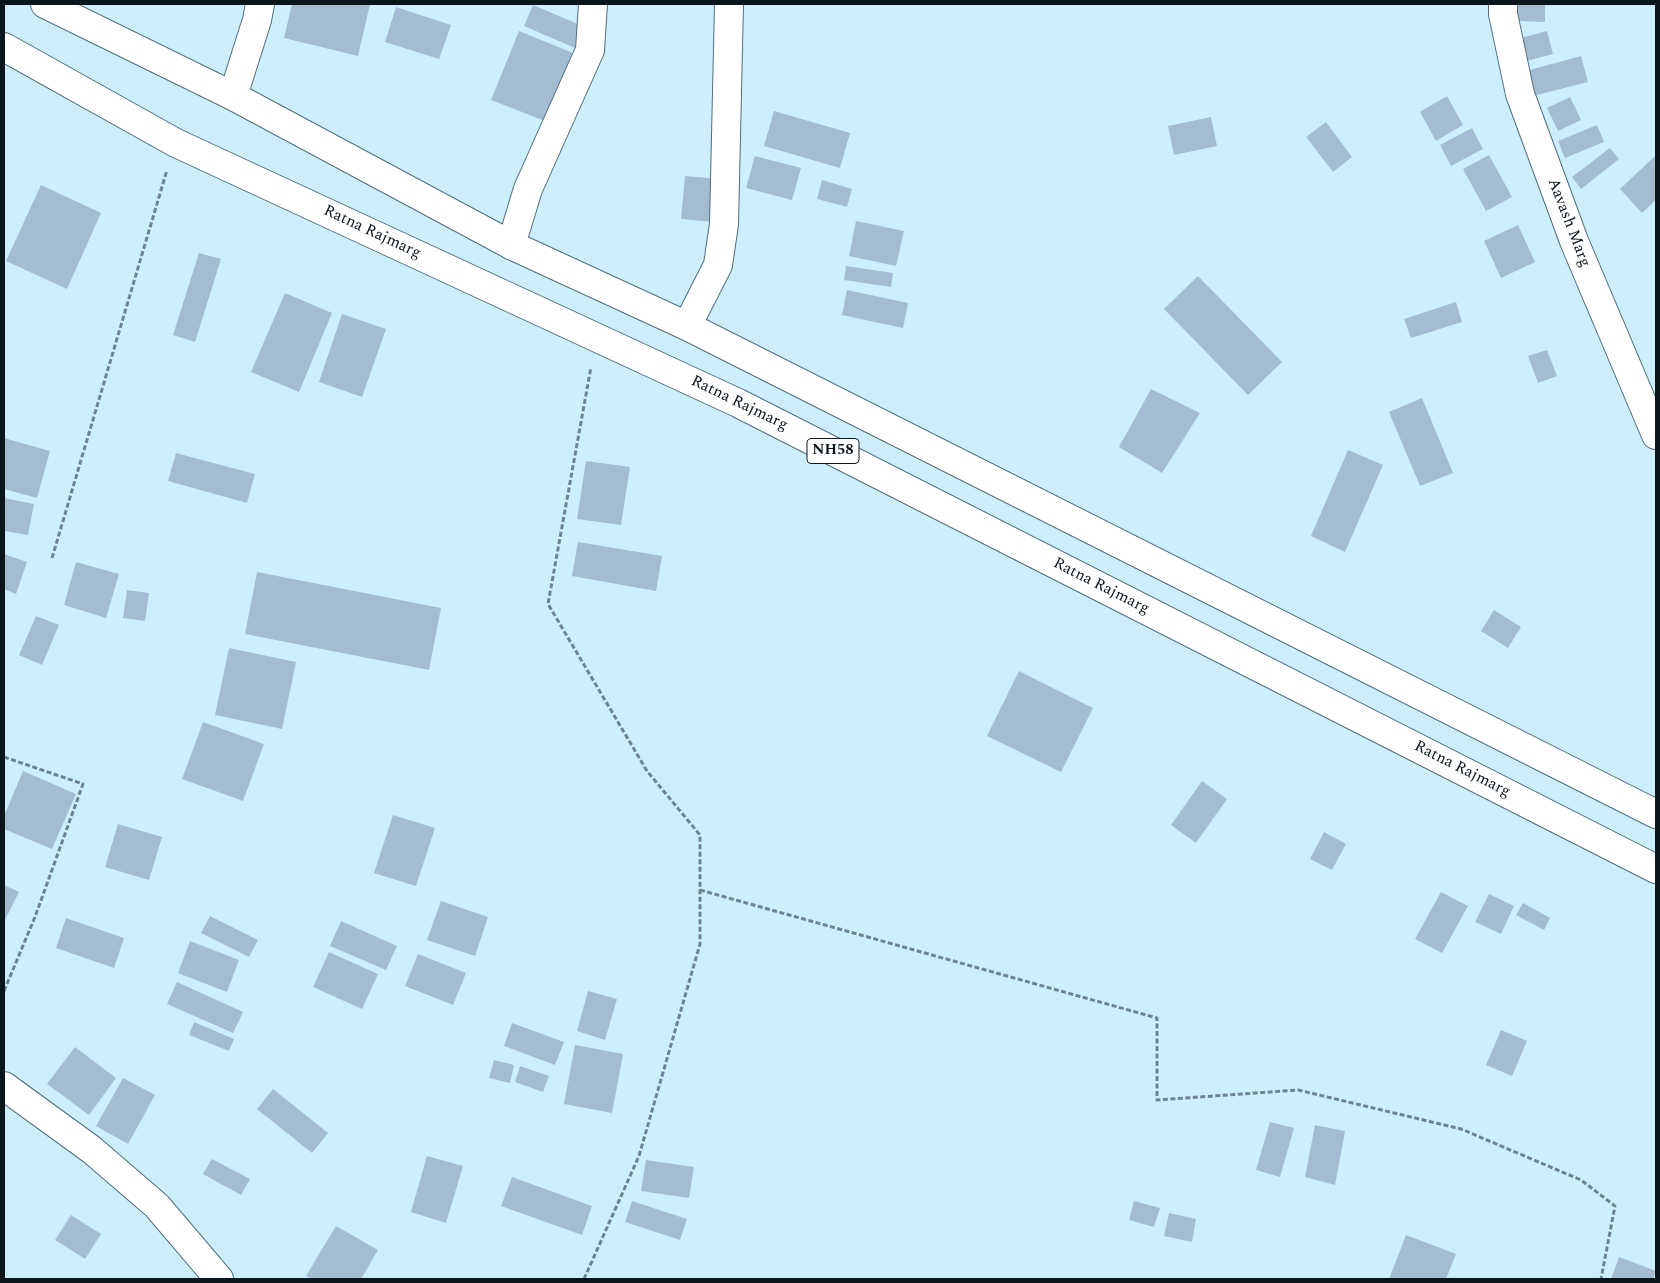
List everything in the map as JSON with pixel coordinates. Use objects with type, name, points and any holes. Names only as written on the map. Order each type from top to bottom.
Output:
[{"type":"main road","name":"NH58","points":[[45,4],[233,96],[511,245],[687,326],[1656,814]]},
{"type":"main road","points":[[233,96],[260,4]]},
{"type":"main road","points":[[511,245],[528,189],[590,50],[593,4]]},
{"type":"main road","points":[[687,326],[718,265],[724,224],[729,4]]},
{"type":"main road","name":"Aavash Marg","points":[[1503,4],[1503,14],[1520,94],[1574,241],[1656,435]]},
{"type":"main road","name":"Ratna Rajmarg","points":[[4,47],[176,143],[738,402],[1656,869]]},
{"type":"main road","points":[[4,1086],[92,1150],[157,1206],[219,1279]]},
{"type":"path","points":[[52,558],[176,143]]},
{"type":"path","points":[[584,1279],[639,1156],[700,944],[700,835],[647,771],[548,604],[597,337]]},
{"type":"path","points":[[4,757],[83,784],[35,917],[4,991]]},
{"type":"path","points":[[700,890],[1156,1018],[1156,1100],[1298,1090],[1461,1130],[1581,1180],[1615,1206],[1601,1279]]},
{"type":"building","points":[[292,4],[370,4],[358,56],[284,38]]},
{"type":"building","points":[[1518,4],[1545,4],[1545,22],[1518,21]]},
{"type":"building","points":[[533,5],[585,27],[575,48],[524,26]]},
{"type":"building","points":[[396,7],[451,25],[439,59],[385,42]]},
{"type":"building","points":[[519,31],[573,53],[545,121],[491,100]]},
{"type":"building","points":[[1547,31],[1553,54],[1523,62],[1517,39]]},
{"type":"building","points":[[1581,56],[1588,82],[1533,96],[1526,71]]},
{"type":"building","points":[[1447,96],[1463,125],[1436,141],[1420,112]]},
{"type":"building","points":[[1570,97],[1581,120],[1558,131],[1547,108]]},
{"type":"building","points":[[774,111],[850,133],[840,168],[764,146]]},
{"type":"building","points":[[1211,117],[1217,146],[1174,155],[1168,126]]},
{"type":"building","points":[[1326,122],[1352,157],[1333,172],[1306,137]]},
{"type":"building","points":[[1597,125],[1604,142],[1565,158],[1558,141]]},
{"type":"building","points":[[1472,128],[1483,149],[1451,166],[1440,145]]},
{"type":"building","points":[[1610,148],[1619,159],[1581,189],[1572,177]]},
{"type":"building","points":[[1489,155],[1512,197],[1486,211],[1463,169]]},
{"type":"building","points":[[1656,155],[1656,200],[1642,213],[1620,189]]},
{"type":"building","points":[[755,156],[801,168],[792,200],[746,188]]},
{"type":"building","points":[[685,176],[719,179],[715,222],[681,219]]},
{"type":"building","points":[[822,180],[852,189],[847,207],[817,199]]},
{"type":"building","points":[[41,185],[101,213],[67,289],[6,261]]},
{"type":"building","points":[[856,221],[904,231],[896,266],[849,256]]},
{"type":"building","points":[[1518,225],[1535,262],[1501,278],[1484,241]]},
{"type":"building","points":[[199,253],[221,259],[195,342],[173,335]]},
{"type":"building","points":[[846,266],[893,273],[891,287],[844,280]]},
{"type":"building","points":[[1198,276],[1282,362],[1248,395],[1164,309]]},
{"type":"building","points":[[847,290],[908,303],[903,328],[842,315]]},
{"type":"building","points":[[285,293],[332,313],[299,392],[251,372]]},
{"type":"building","points":[[1456,302],[1462,322],[1411,338],[1404,319]]},
{"type":"building","points":[[342,314],[386,329],[362,397],[319,382]]},
{"type":"building","points":[[1547,350],[1557,376],[1538,383],[1528,356]]},
{"type":"building","points":[[1151,389],[1200,413],[1162,473],[1119,447]]},
{"type":"building","points":[[1422,398],[1453,473],[1420,486],[1389,412]]},
{"type":"building","points":[[4,438],[50,451],[37,498],[4,489]]},
{"type":"building","points":[[1348,450],[1383,465],[1345,552],[1311,536]]},
{"type":"building","points":[[176,453],[255,474],[247,503],[168,481]]},
{"type":"building","points":[[586,461],[630,467],[621,525],[577,519]]},
{"type":"building","points":[[4,498],[34,504],[28,535],[4,531]]},
{"type":"building","points":[[578,542],[662,556],[656,591],[572,576]]},
{"type":"building","points":[[4,554],[27,562],[16,594],[4,589]]},
{"type":"building","points":[[76,562],[119,574],[106,618],[64,605]]},
{"type":"building","points":[[257,572],[441,608],[429,670],[245,634]]},
{"type":"building","points":[[127,590],[149,593],[145,621],[123,618]]},
{"type":"building","points":[[1494,610],[1521,627],[1508,648],[1481,631]]},
{"type":"building","points":[[36,616],[59,625],[42,665],[19,655]]},
{"type":"building","points":[[229,648],[296,662],[282,729],[215,715]]},
{"type":"building","points":[[1019,671],[1093,708],[1061,772],[987,736]]},
{"type":"building","points":[[203,722],[264,744],[243,801],[182,779]]},
{"type":"building","points":[[23,771],[76,794],[52,849],[4,829],[4,816]]},
{"type":"building","points":[[1202,781],[1227,799],[1196,843],[1171,825]]},
{"type":"building","points":[[393,815],[435,828],[416,886],[374,873]]},
{"type":"building","points":[[118,824],[162,837],[149,880],[105,867]]},
{"type":"building","points":[[1324,832],[1346,844],[1332,870],[1310,859]]},
{"type":"building","points":[[4,885],[19,892],[4,922]]},
{"type":"building","points":[[1441,892],[1468,906],[1442,953],[1415,939]]},
{"type":"building","points":[[1489,894],[1514,906],[1501,934],[1475,922]]},
{"type":"building","points":[[441,901],[488,917],[475,956],[427,940]]},
{"type":"building","points":[[1523,903],[1550,918],[1544,930],[1516,915]]},
{"type":"building","points":[[210,916],[258,940],[249,957],[201,933]]},
{"type":"building","points":[[66,918],[124,938],[114,968],[56,948]]},
{"type":"building","points":[[341,921],[397,946],[386,970],[330,946]]},
{"type":"building","points":[[190,941],[239,960],[227,992],[178,973]]},
{"type":"building","points":[[329,952],[378,974],[362,1009],[313,987]]},
{"type":"building","points":[[418,954],[466,973],[453,1005],[405,986]]},
{"type":"building","points":[[177,982],[243,1012],[233,1033],[167,1004]]},
{"type":"building","points":[[588,991],[617,999],[605,1040],[577,1031]]},
{"type":"building","points":[[194,1022],[234,1039],[229,1051],[189,1035]]},
{"type":"building","points":[[512,1023],[564,1042],[555,1065],[504,1046]]},
{"type":"building","points":[[1501,1030],[1527,1041],[1512,1076],[1486,1065]]},
{"type":"building","points":[[575,1045],[623,1054],[612,1113],[564,1104]]},
{"type":"building","points":[[75,1047],[116,1078],[89,1115],[47,1084]]},
{"type":"building","points":[[494,1060],[514,1065],[510,1083],[489,1078]]},
{"type":"building","points":[[520,1066],[549,1076],[543,1092],[515,1082]]},
{"type":"building","points":[[123,1078],[155,1095],[128,1144],[96,1126]]},
{"type":"building","points":[[273,1089],[328,1133],[312,1153],[257,1109]]},
{"type":"building","points":[[1270,1122],[1294,1128],[1280,1177],[1256,1170]]},
{"type":"building","points":[[1315,1125],[1345,1131],[1335,1185],[1305,1177]]},
{"type":"building","points":[[427,1156],[463,1166],[446,1223],[411,1212]]},
{"type":"building","points":[[212,1159],[250,1179],[241,1195],[203,1174]]},
{"type":"building","points":[[646,1160],[694,1167],[689,1198],[641,1191]]},
{"type":"building","points":[[512,1177],[592,1206],[582,1235],[501,1206]]},
{"type":"building","points":[[632,1201],[687,1219],[680,1240],[625,1222]]},
{"type":"building","points":[[1134,1201],[1160,1208],[1154,1227],[1129,1220]]},
{"type":"building","points":[[1169,1213],[1196,1219],[1192,1242],[1164,1236]]},
{"type":"building","points":[[71,1215],[101,1234],[85,1259],[55,1240]]},
{"type":"building","points":[[336,1226],[378,1250],[361,1279],[312,1279],[306,1276]]},
{"type":"building","points":[[1406,1235],[1456,1254],[1446,1279],[1389,1279]]},
{"type":"building","points":[[1619,1257],[1656,1271],[1653,1279],[1611,1279]]}]
